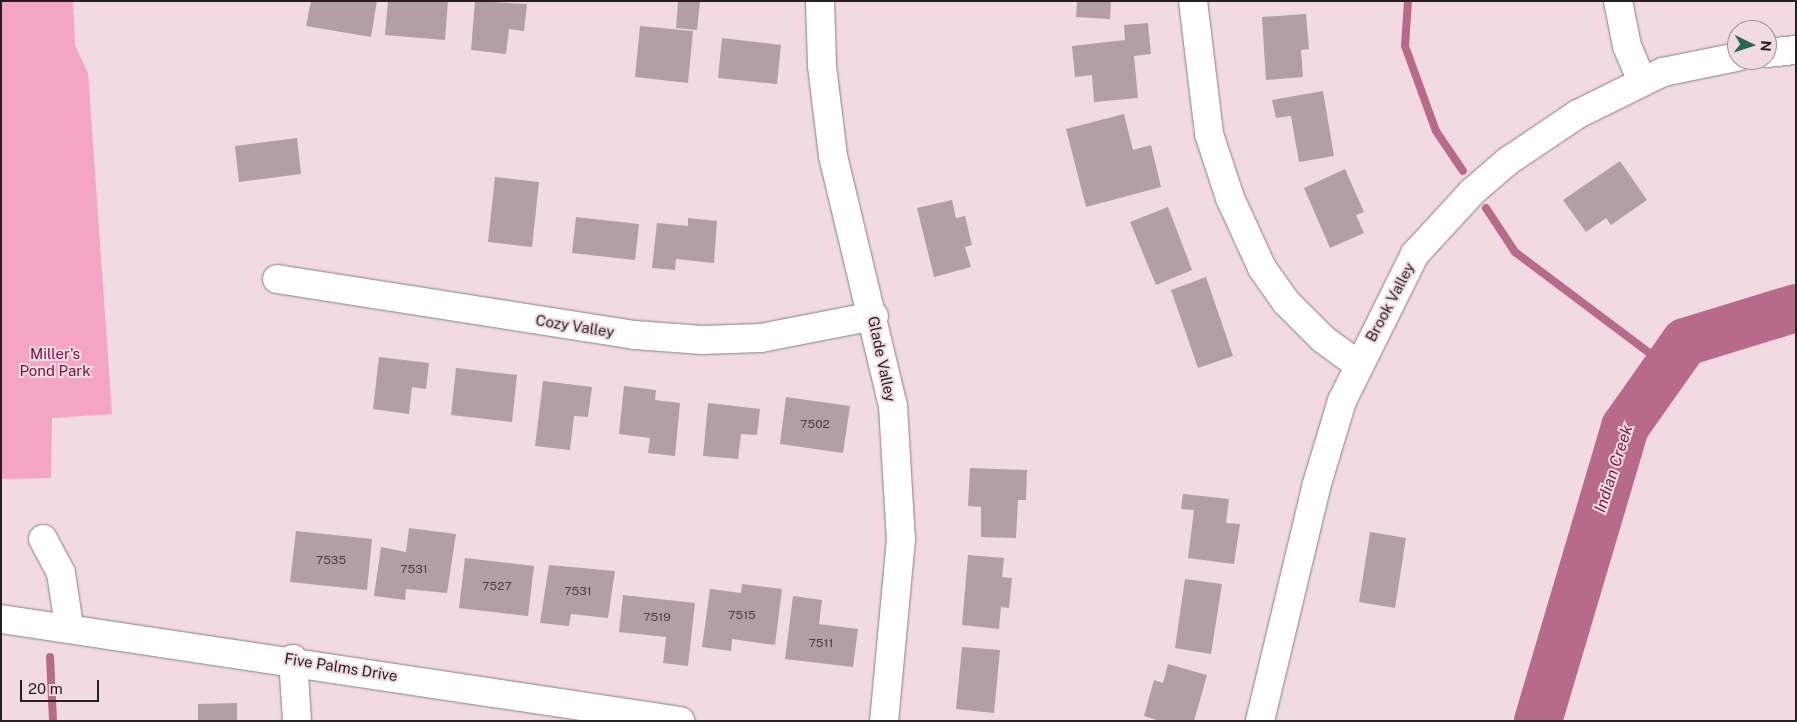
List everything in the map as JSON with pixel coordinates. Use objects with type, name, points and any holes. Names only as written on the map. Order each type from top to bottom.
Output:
[{"type":"street","name":"Glade Valley","points":[[820,1],[822,66],[833,156],[874,316],[893,406],[901,495],[902,539],[884,721]]},
{"type":"street","points":[[1192,1],[1209,134],[1230,198],[1262,268],[1286,302],[1323,339],[1357,364]]},
{"type":"street","points":[[1618,1],[1623,32],[1642,82]]},
{"type":"street","points":[[1777,52],[1796,50]]},
{"type":"street","name":"Brook Valley","points":[[1260,721],[1316,487],[1357,364],[1415,254],[1450,213],[1542,137],[1642,82],[1694,63],[1727,58]]},
{"type":"street","name":"Cozy Valley","points":[[277,279],[635,335],[702,340],[769,337],[874,316]]},
{"type":"street","points":[[43,538],[61,573],[69,626]]},
{"type":"street","name":"Five Palms Drive","points":[[1,619],[69,626],[680,721]]},
{"type":"street","points":[[293,660],[297,721]]},
{"type":"green space","name":"Miller's Pond Park","points":[[1,1],[73,1],[75,45],[88,73],[112,414],[52,418],[51,478],[1,479]]},
{"type":"building","points":[[311,1],[377,1],[371,37],[306,26]]},
{"type":"building","points":[[388,1],[448,1],[445,40],[385,35]]},
{"type":"building","points":[[475,1],[527,4],[524,31],[509,29],[506,54],[471,50]]},
{"type":"building","points":[[678,1],[700,1],[697,30],[676,28]]},
{"type":"building","points":[[1077,1],[1111,1],[1110,19],[1076,17]]},
{"type":"building","points":[[1306,14],[1309,49],[1301,50],[1303,77],[1266,80],[1262,17]]},
{"type":"building","points":[[1148,23],[1151,54],[1134,56],[1138,98],[1094,102],[1092,75],[1075,77],[1072,46],[1125,40],[1124,25]]},
{"type":"building","points":[[640,26],[693,31],[688,83],[635,77]]},
{"type":"building","points":[[722,38],[781,45],[777,84],[718,78]]},
{"type":"building","points":[[1323,91],[1334,156],[1299,162],[1291,116],[1276,118],[1272,100]]},
{"type":"building","points":[[1124,114],[1133,150],[1151,145],[1161,187],[1086,207],[1066,129]]},
{"type":"building","points":[[297,138],[301,174],[239,182],[235,146]]},
{"type":"building","points":[[1620,161],[1647,200],[1611,225],[1606,218],[1586,232],[1563,200]]},
{"type":"building","points":[[1345,169],[1364,212],[1356,215],[1364,233],[1330,248],[1304,188]]},
{"type":"building","points":[[495,177],[539,182],[532,247],[488,242]]},
{"type":"building","points":[[952,200],[956,218],[965,216],[972,245],[965,247],[971,267],[934,277],[917,208]]},
{"type":"building","points":[[1168,207],[1192,270],[1156,285],[1130,222]]},
{"type":"building","points":[[576,217],[639,224],[635,260],[572,253]]},
{"type":"building","points":[[688,218],[717,221],[714,263],[676,259],[675,270],[652,268],[657,223],[688,226]]},
{"type":"building","points":[[1206,277],[1233,356],[1198,368],[1171,290]]},
{"type":"building","points":[[379,357],[429,363],[426,389],[412,387],[409,414],[373,409]]},
{"type":"building","points":[[456,368],[517,375],[512,422],[451,415]]},
{"type":"building","points":[[543,381],[592,387],[588,417],[574,416],[570,450],[535,446]]},
{"type":"building","points":[[624,386],[656,390],[655,400],[680,403],[675,456],[648,453],[650,438],[619,434]]},
{"type":"building","points":[[786,397],[850,406],[843,453],[780,444]]},
{"type":"building","points":[[708,403],[760,409],[757,435],[741,434],[738,459],[703,456]]},
{"type":"building","points":[[970,468],[1027,470],[1026,500],[1018,500],[1016,538],[981,537],[981,507],[968,506]]},
{"type":"building","points":[[1183,494],[1229,499],[1226,523],[1240,524],[1234,564],[1188,558],[1194,510],[1181,509]]},
{"type":"building","points":[[409,528],[456,534],[447,593],[406,589],[405,600],[374,596],[381,547],[406,552]]},
{"type":"building","points":[[296,531],[372,539],[367,590],[290,582]]},
{"type":"building","points":[[1370,532],[1406,538],[1395,608],[1359,602]]},
{"type":"building","points":[[968,555],[1004,558],[1002,577],[1012,578],[1009,608],[1001,607],[999,629],[962,625]]},
{"type":"building","points":[[465,558],[534,566],[528,616],[459,608]]},
{"type":"building","points":[[549,565],[615,571],[608,618],[571,614],[569,626],[540,623]]},
{"type":"building","points":[[1185,579],[1222,584],[1211,654],[1175,648]]},
{"type":"building","points":[[742,584],[782,589],[775,645],[732,639],[731,651],[702,647],[710,589],[741,593]]},
{"type":"building","points":[[623,595],[695,603],[688,666],[663,663],[666,637],[619,632]]},
{"type":"building","points":[[793,596],[822,600],[819,624],[858,629],[853,667],[785,659]]},
{"type":"building","points":[[962,647],[1000,650],[994,713],[956,709]]},
{"type":"building","points":[[1168,664],[1207,675],[1194,721],[1160,721],[1144,716],[1154,680],[1163,683]]},
{"type":"building","points":[[237,703],[237,721],[198,721],[198,704]]},
{"type":"waterway","points":[[1408,1],[1405,46],[1436,131],[1463,171]]},
{"type":"waterway","points":[[1486,208],[1515,252],[1668,367]]},
{"type":"waterway","name":"Indian Creek","points":[[1538,721],[1625,427],[1685,342],[1796,308]]},
{"type":"waterway","points":[[50,657],[53,721]]}]
